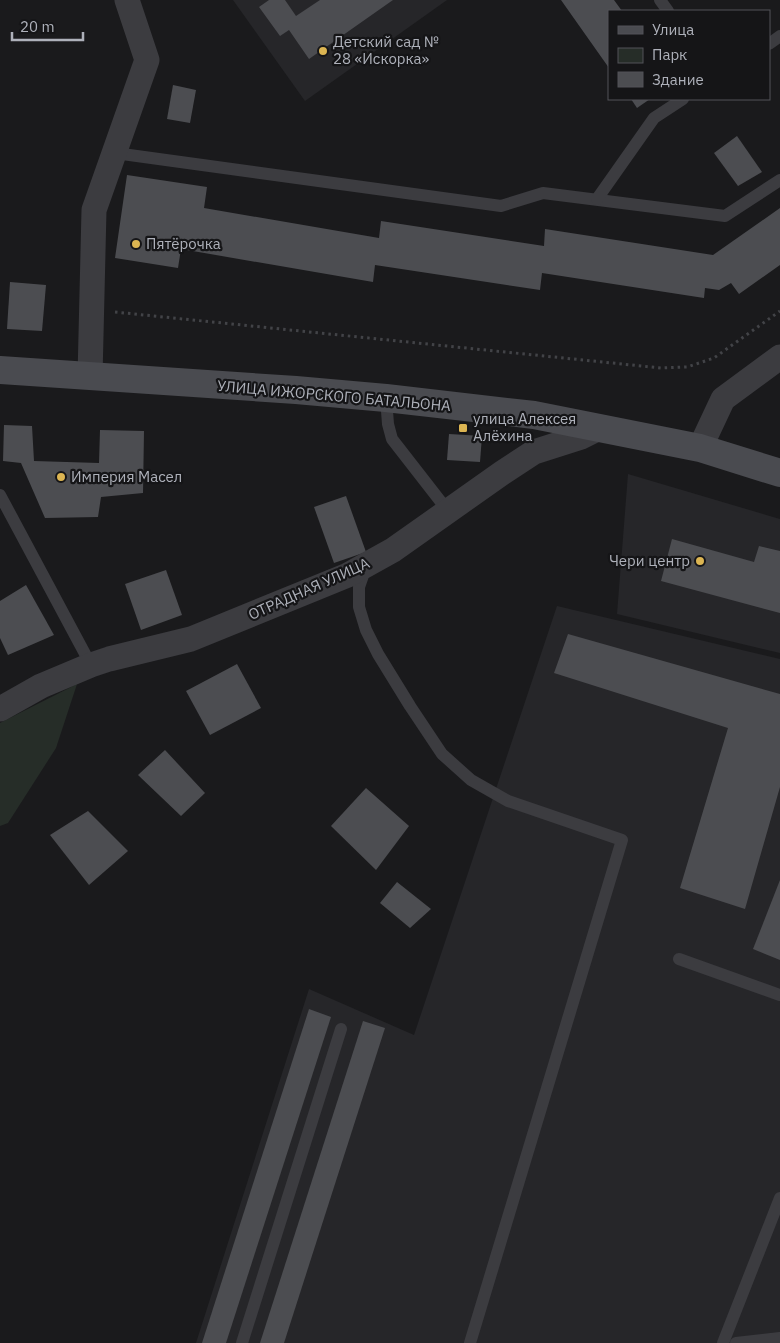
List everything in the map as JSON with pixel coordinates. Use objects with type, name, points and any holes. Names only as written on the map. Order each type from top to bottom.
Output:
[{"type":"street","points":[[90,377],[94,210],[147,60],[127,0]]},
{"type":"street","points":[[700,448],[722,399],[780,357]]},
{"type":"street","name":"УЛИЦА ИЖОРСКОГО БАТАЛЬОНА","points":[[0,370],[296,390],[386,398],[534,416],[700,448],[780,473]]},
{"type":"street","name":"ОТРАДНАЯ УЛИЦА","points":[[0,709],[41,686],[91,665],[191,639],[348,575],[393,550],[534,452],[582,437],[599,428]]},
{"type":"lane","points":[[597,199],[654,118],[681,100]]},
{"type":"lane","points":[[115,153],[501,206],[543,193],[725,216],[780,180]]},
{"type":"lane","points":[[386,398],[388,424],[392,439],[448,511]]},
{"type":"lane","points":[[0,495],[91,665]]},
{"type":"lane","points":[[366,565],[359,587],[359,607],[366,630],[378,654],[442,754],[471,780],[508,801],[622,840],[470,1343]]},
{"type":"lane","points":[[679,959],[780,995]]},
{"type":"lane","points":[[242,1343],[340,1029]]},
{"type":"lane","points":[[723,1343],[780,1198]]},
{"type":"lane","points":[[736,1343],[780,1338]]},
{"type":"path","points":[[92,309],[661,368],[687,368],[714,358],[780,311]]},
{"type":"shaded area","name":"Детский сад № 28 «Искорка»","points":[[233,0],[447,0],[305,101]]},
{"type":"shaded area","points":[[628,474],[780,519],[780,653],[617,614]]},
{"type":"shaded area","points":[[557,606],[780,659],[780,1343],[196,1343],[309,989],[414,1035]]},
{"type":"green space","points":[[77,684],[56,748],[8,823],[0,826],[0,723]]},
{"type":"building","points":[[269,0],[285,0],[296,16],[320,0],[393,0],[309,59],[289,30],[280,36],[259,7]]},
{"type":"building","points":[[561,0],[614,0],[621,10],[608,10],[608,67]]},
{"type":"building","points":[[173,85],[196,90],[190,123],[167,119]]},
{"type":"building","points":[[632,100],[649,100],[637,108]]},
{"type":"building","points":[[737,136],[762,172],[738,186],[714,153]]},
{"type":"building","points":[[127,175],[207,187],[204,208],[379,238],[381,221],[544,246],[545,229],[713,255],[780,208],[780,265],[739,294],[731,283],[719,290],[705,288],[704,298],[542,273],[540,290],[375,265],[373,282],[181,249],[178,268],[115,258]]},
{"type":"building","points":[[10,282],[46,285],[42,331],[7,329]]},
{"type":"building","points":[[4,425],[32,426],[34,461],[99,463],[100,430],[144,431],[143,493],[101,497],[98,517],[45,518],[21,463],[3,461]]},
{"type":"building","points":[[449,434],[482,436],[480,462],[447,460]]},
{"type":"building","points":[[346,496],[366,552],[334,563],[314,507]]},
{"type":"building","points":[[672,539],[754,562],[759,546],[780,551],[780,613],[661,581]]},
{"type":"building","points":[[166,570],[182,615],[141,630],[125,584]]},
{"type":"building","points":[[26,585],[54,635],[8,655],[0,638],[0,601]]},
{"type":"building","points":[[568,634],[780,694],[780,787],[745,909],[680,888],[728,728],[554,673]]},
{"type":"building","points":[[237,664],[261,708],[210,735],[186,691]]},
{"type":"building","points":[[165,750],[205,793],[181,816],[138,775]]},
{"type":"building","points":[[366,788],[409,826],[376,870],[331,826]]},
{"type":"building","points":[[88,811],[128,851],[89,885],[50,835]]},
{"type":"building","points":[[780,880],[780,960],[753,949]]},
{"type":"building","points":[[397,882],[431,909],[410,928],[380,903]]},
{"type":"building","points":[[309,1009],[331,1017],[226,1343],[202,1343]]},
{"type":"building","points":[[363,1021],[385,1028],[284,1343],[260,1343]]},
{"type":"place","name":"Детский сад № 28 «Искорка»","points":[[323,51]]},
{"type":"place","name":"Пятёрочка","points":[[136,244]]},
{"type":"place","name":"улица Алексея Алёхина","points":[[463,428]]},
{"type":"place","name":"Империя Масел","points":[[61,477]]},
{"type":"place","name":"Чери центр","points":[[700,561]]}]
